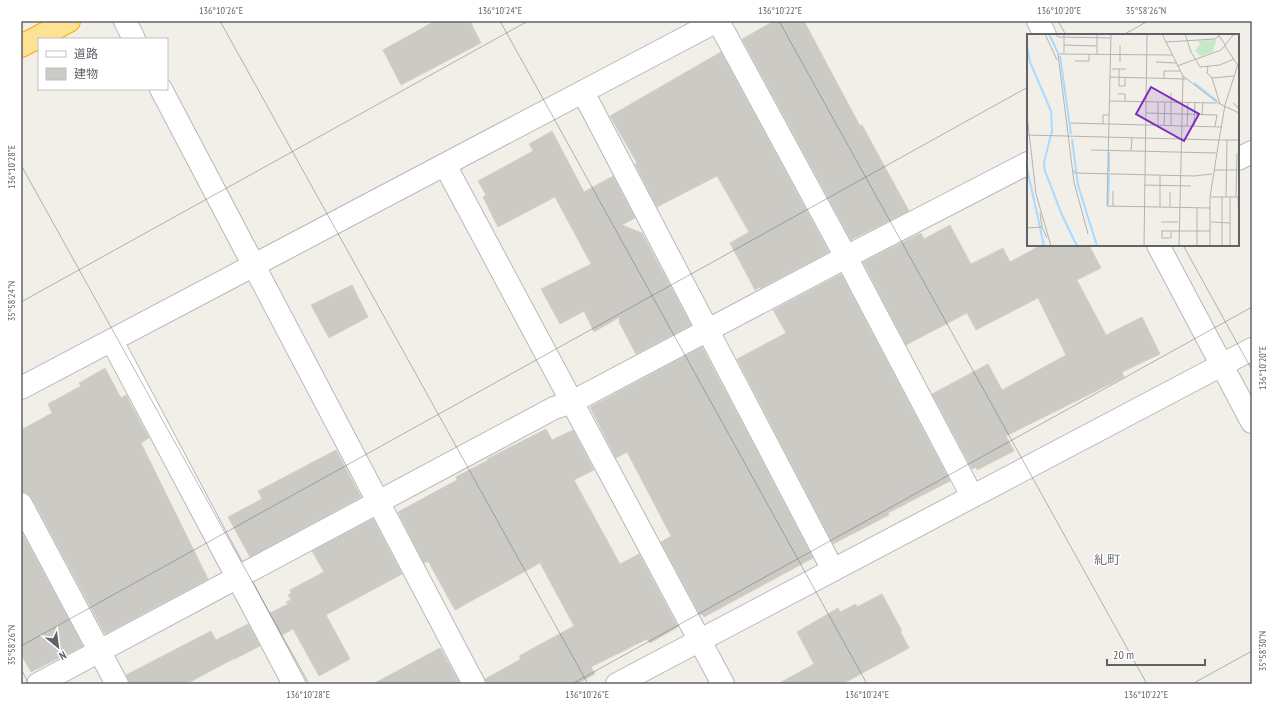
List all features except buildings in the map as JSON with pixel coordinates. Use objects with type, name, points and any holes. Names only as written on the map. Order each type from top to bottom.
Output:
[{"type":"highway","points":[[21,46],[69,21]]},
{"type":"street","points":[[125,21],[134,38]]},
{"type":"street","points":[[21,388],[718,21],[846,257],[972,496]]},
{"type":"street","points":[[1038,21],[1044,34]]},
{"type":"street","points":[[162,90],[474,684]]},
{"type":"street","points":[[583,92],[832,570]]},
{"type":"street","points":[[1239,158],[1252,152]]},
{"type":"street","points":[[38,684],[554,408],[572,402],[846,257],[1027,164]]},
{"type":"street","points":[[446,165],[723,684]]},
{"type":"street","points":[[1159,246],[1252,422]]},
{"type":"street","points":[[112,340],[294,684]]},
{"type":"street","points":[[616,684],[1252,349]]},
{"type":"street","points":[[21,504],[117,684]]},
{"type":"district","name":"糺町","points":[[1107,559]]}]
